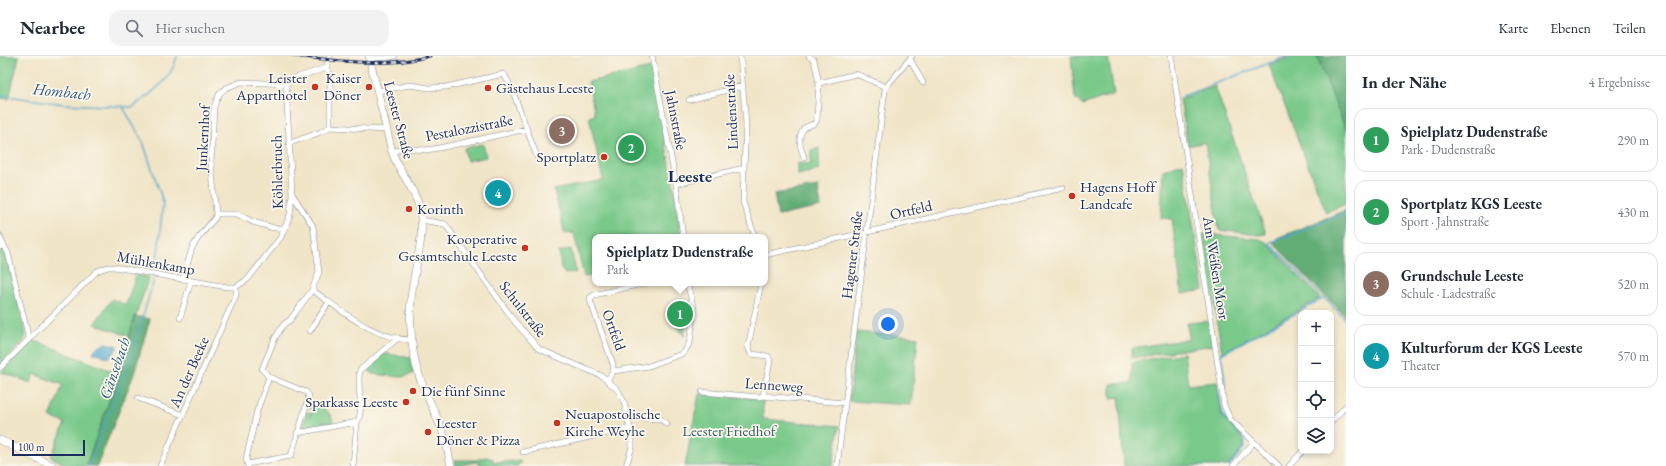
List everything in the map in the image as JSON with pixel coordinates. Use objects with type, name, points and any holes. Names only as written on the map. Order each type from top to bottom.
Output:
[{"type":"street","points":[[330,56],[326,68],[330,74],[330,127]]},
{"type":"street","name":"Jahnstraße","points":[[652,56],[676,184],[683,234]]},
{"type":"street","name":"Lindenstraße","points":[[676,184],[744,168],[746,124],[740,56]]},
{"type":"street","points":[[804,157],[800,148],[800,136],[804,128],[815,123],[817,118],[820,83],[814,60],[809,56]]},
{"type":"street","name":"Am Weißen Moor","points":[[1171,56],[1224,405],[1230,419],[1279,466]]},
{"type":"street","points":[[369,57],[394,57]]},
{"type":"street","name":"Leester Straße","points":[[369,57],[392,152],[398,167],[414,193],[419,207],[421,220],[419,247],[411,299],[412,340],[416,366],[423,390],[444,436],[451,466]]},
{"type":"street","points":[[820,83],[856,74],[886,86],[911,57],[923,82]]},
{"type":"street","name":"Junkernhof","points":[[216,214],[211,162],[214,107],[216,99],[226,88],[241,82],[286,84],[292,79],[326,68]]},
{"type":"street","points":[[378,91],[410,85],[429,88],[446,87],[504,74],[512,89],[537,157]]},
{"type":"street","name":"Köhlerbruch","points":[[236,287],[248,279],[284,234],[290,215],[292,194],[286,84]]},
{"type":"street","points":[[689,100],[743,86]]},
{"type":"street","name":"Hagener Straße","points":[[837,466],[886,86]]},
{"type":"street","points":[[290,143],[321,132],[330,127],[387,130]]},
{"type":"street","name":"Pestalozzistraße","points":[[392,152],[404,148],[426,150],[439,148],[527,129]]},
{"type":"street","points":[[744,168],[742,202],[754,234]]},
{"type":"street","name":"Ortfeld","points":[[768,254],[1063,188]]},
{"type":"street","points":[[269,377],[257,411],[246,459],[247,465],[291,456],[309,396],[306,392],[269,377],[263,371],[262,365],[275,338],[284,324],[290,320],[312,290],[319,272],[313,226],[292,194]]},
{"type":"street","points":[[183,279],[192,248],[199,236],[215,218],[216,214],[237,214],[253,222],[274,228],[284,234]]},
{"type":"street","name":"Schulstraße","points":[[421,220],[445,224],[520,329],[538,349],[607,380],[618,390],[622,397],[630,428],[632,447],[626,466]]},
{"type":"street","points":[[274,228],[286,228]]},
{"type":"street","points":[[0,237],[2,247],[8,253],[29,339]]},
{"type":"street","name":"Mühlenkamp","points":[[0,368],[97,271],[103,268],[114,267],[227,287],[236,287]]},
{"type":"street","points":[[180,318],[191,281]]},
{"type":"street","name":"Ortfeld","points":[[607,380],[613,371],[613,364],[590,298],[594,295],[633,286]]},
{"type":"street","points":[[613,371],[649,366],[684,353],[690,342],[694,309],[688,286]]},
{"type":"street","points":[[760,286],[748,347],[751,354],[768,356],[770,361],[764,396]]},
{"type":"street","name":"An der Beeke","points":[[160,466],[236,295],[236,287]]},
{"type":"street","points":[[312,290],[370,329],[398,338],[412,340]]},
{"type":"street","points":[[310,331],[330,302]]},
{"type":"street","points":[[352,466],[358,422],[361,417],[358,384],[360,370],[398,338]]},
{"type":"street","name":"Lenneweg","points":[[702,392],[845,403]]},
{"type":"street","points":[[138,398],[183,415]]},
{"type":"street","points":[[1334,419],[1346,406]]},
{"type":"street","points":[[627,417],[660,419],[667,424]]},
{"type":"street","points":[[297,433],[358,422]]},
{"type":"street","points":[[523,452],[630,428]]},
{"type":"street","points":[[0,440],[53,466]]},
{"type":"street","points":[[1233,466],[1254,442]]},
{"type":"street","points":[[1289,466],[1301,454]]},
{"type":"green space","points":[[0,56],[19,56],[9,99],[0,98]]},
{"type":"green space","points":[[1071,56],[1108,56],[1114,94],[1082,105],[1075,98]]},
{"type":"green space","points":[[1294,56],[1317,56],[1346,130],[1346,204],[1326,212],[1269,65]]},
{"type":"green space","points":[[1317,56],[1346,56],[1346,130]]},
{"type":"green space","points":[[651,68],[674,187],[681,234],[592,234],[592,276],[584,277],[574,233],[565,234],[554,190],[603,180],[589,117],[595,115],[588,82]]},
{"type":"green space","points":[[1215,86],[1266,234],[1258,235],[1219,230],[1205,142],[1188,146],[1180,99]]},
{"type":"green space","points":[[483,144],[486,157],[467,161],[464,148]]},
{"type":"green space","points":[[819,148],[819,170],[798,175],[798,163],[811,164],[811,150]]},
{"type":"green space","points":[[1183,163],[1204,290],[1182,294],[1172,219],[1161,218],[1163,170]]},
{"type":"green space","points":[[818,187],[821,207],[778,216],[774,194]]},
{"type":"green space","points":[[1346,210],[1345,316],[1273,243],[1277,238]]},
{"type":"green space","points":[[0,231],[26,334],[24,341],[0,365]]},
{"type":"green space","points":[[1203,234],[1259,239],[1266,242],[1320,298],[1222,353]]},
{"type":"green space","points":[[571,249],[576,272],[565,274],[561,269],[559,252]]},
{"type":"green space","points":[[136,275],[149,277],[129,336],[94,324],[112,299],[126,305]]},
{"type":"green space","points":[[680,305],[688,307],[684,336],[677,326],[671,307]]},
{"type":"green space","points":[[135,316],[150,319],[134,374],[97,466],[86,466],[119,374]]},
{"type":"green space","points":[[1210,321],[1213,345],[1132,358],[1132,348],[1189,339],[1187,323]]},
{"type":"green space","points":[[856,332],[918,337],[911,405],[849,401]]},
{"type":"green space","points":[[33,340],[119,374],[86,466],[68,466],[51,457],[65,423],[50,417],[63,385],[34,374],[31,383],[1,372]]},
{"type":"green space","points":[[382,353],[411,358],[414,373],[402,377],[372,374],[367,367]]},
{"type":"green space","points":[[1184,353],[1188,385],[1217,382],[1222,416],[1244,440],[1243,448],[1228,466],[1124,466],[1119,397],[1111,398],[1111,384],[1132,383],[1132,364],[1138,361]]},
{"type":"green space","name":"Leester Friedhof","points":[[699,394],[763,399],[763,419],[839,426],[833,466],[685,466]]},
{"type":"green space","points":[[309,404],[325,409],[332,418],[333,423],[326,424],[326,422],[322,422],[322,425],[305,428],[303,427],[306,412],[311,413],[309,418],[312,414],[313,409],[308,408]]},
{"type":"green space","points":[[486,457],[493,459],[493,462],[520,461],[520,464],[517,466],[485,466],[476,462],[456,466],[455,460],[476,460]]},
{"type":"water","points":[[106,343],[117,346],[112,355],[106,358],[101,354],[93,353],[95,349]]},
{"type":"waterway","name":"Hombach","points":[[0,95],[64,104],[133,107],[154,91],[166,79],[171,72],[177,56]]},
{"type":"waterway","points":[[1183,96],[1288,56]]},
{"type":"waterway","name":"Gänsebach","points":[[123,107],[143,142],[163,202],[156,273]]},
{"type":"waterway","points":[[1226,388],[1221,354],[1324,298],[1269,243],[1346,213]]},
{"type":"waterway","name":"Gänsebach","points":[[89,466],[130,360],[155,276]]},
{"type":"waterway","points":[[1324,298],[1346,320]]},
{"type":"waterway","points":[[1218,389],[1223,416],[1243,437],[1245,442],[1244,448],[1229,466]]},
{"type":"railway","points":[[294,56],[379,63],[413,60],[430,56]]},
{"type":"place","name":"Leister Apparthotel","points":[[315,87]]},
{"type":"place","name":"Kaiser Döner","points":[[369,87]]},
{"type":"place","name":"Gästehaus Leeste","points":[[488,88]]},
{"type":"place","name":"Grundschule Leeste","points":[[562,131]]},
{"type":"place","name":"Sportplatz KGS Leeste","points":[[631,148]]},
{"type":"place","name":"Sportplatz","points":[[604,157]]},
{"type":"place","name":"Kulturforum der KGS Leeste","points":[[498,193]]},
{"type":"place","name":"Hagens Hoff Landcafe","points":[[1072,196]]},
{"type":"place","name":"Korinth","points":[[409,209]]},
{"type":"place","name":"Kooperative Gesamtschule Leeste","points":[[525,248]]},
{"type":"place","name":"Spielplatz Dudenstraße","points":[[680,314]]},
{"type":"place","name":"Die fünf Sinne","points":[[413,391]]},
{"type":"place","name":"Sparkasse Leeste","points":[[406,402]]},
{"type":"place","name":"Neuapostolische Kirche Weyhe","points":[[557,423]]},
{"type":"place","name":"Leester Döner & Pizza","points":[[428,432]]},
{"type":"district","name":"Leeste","points":[[690,176]]}]
